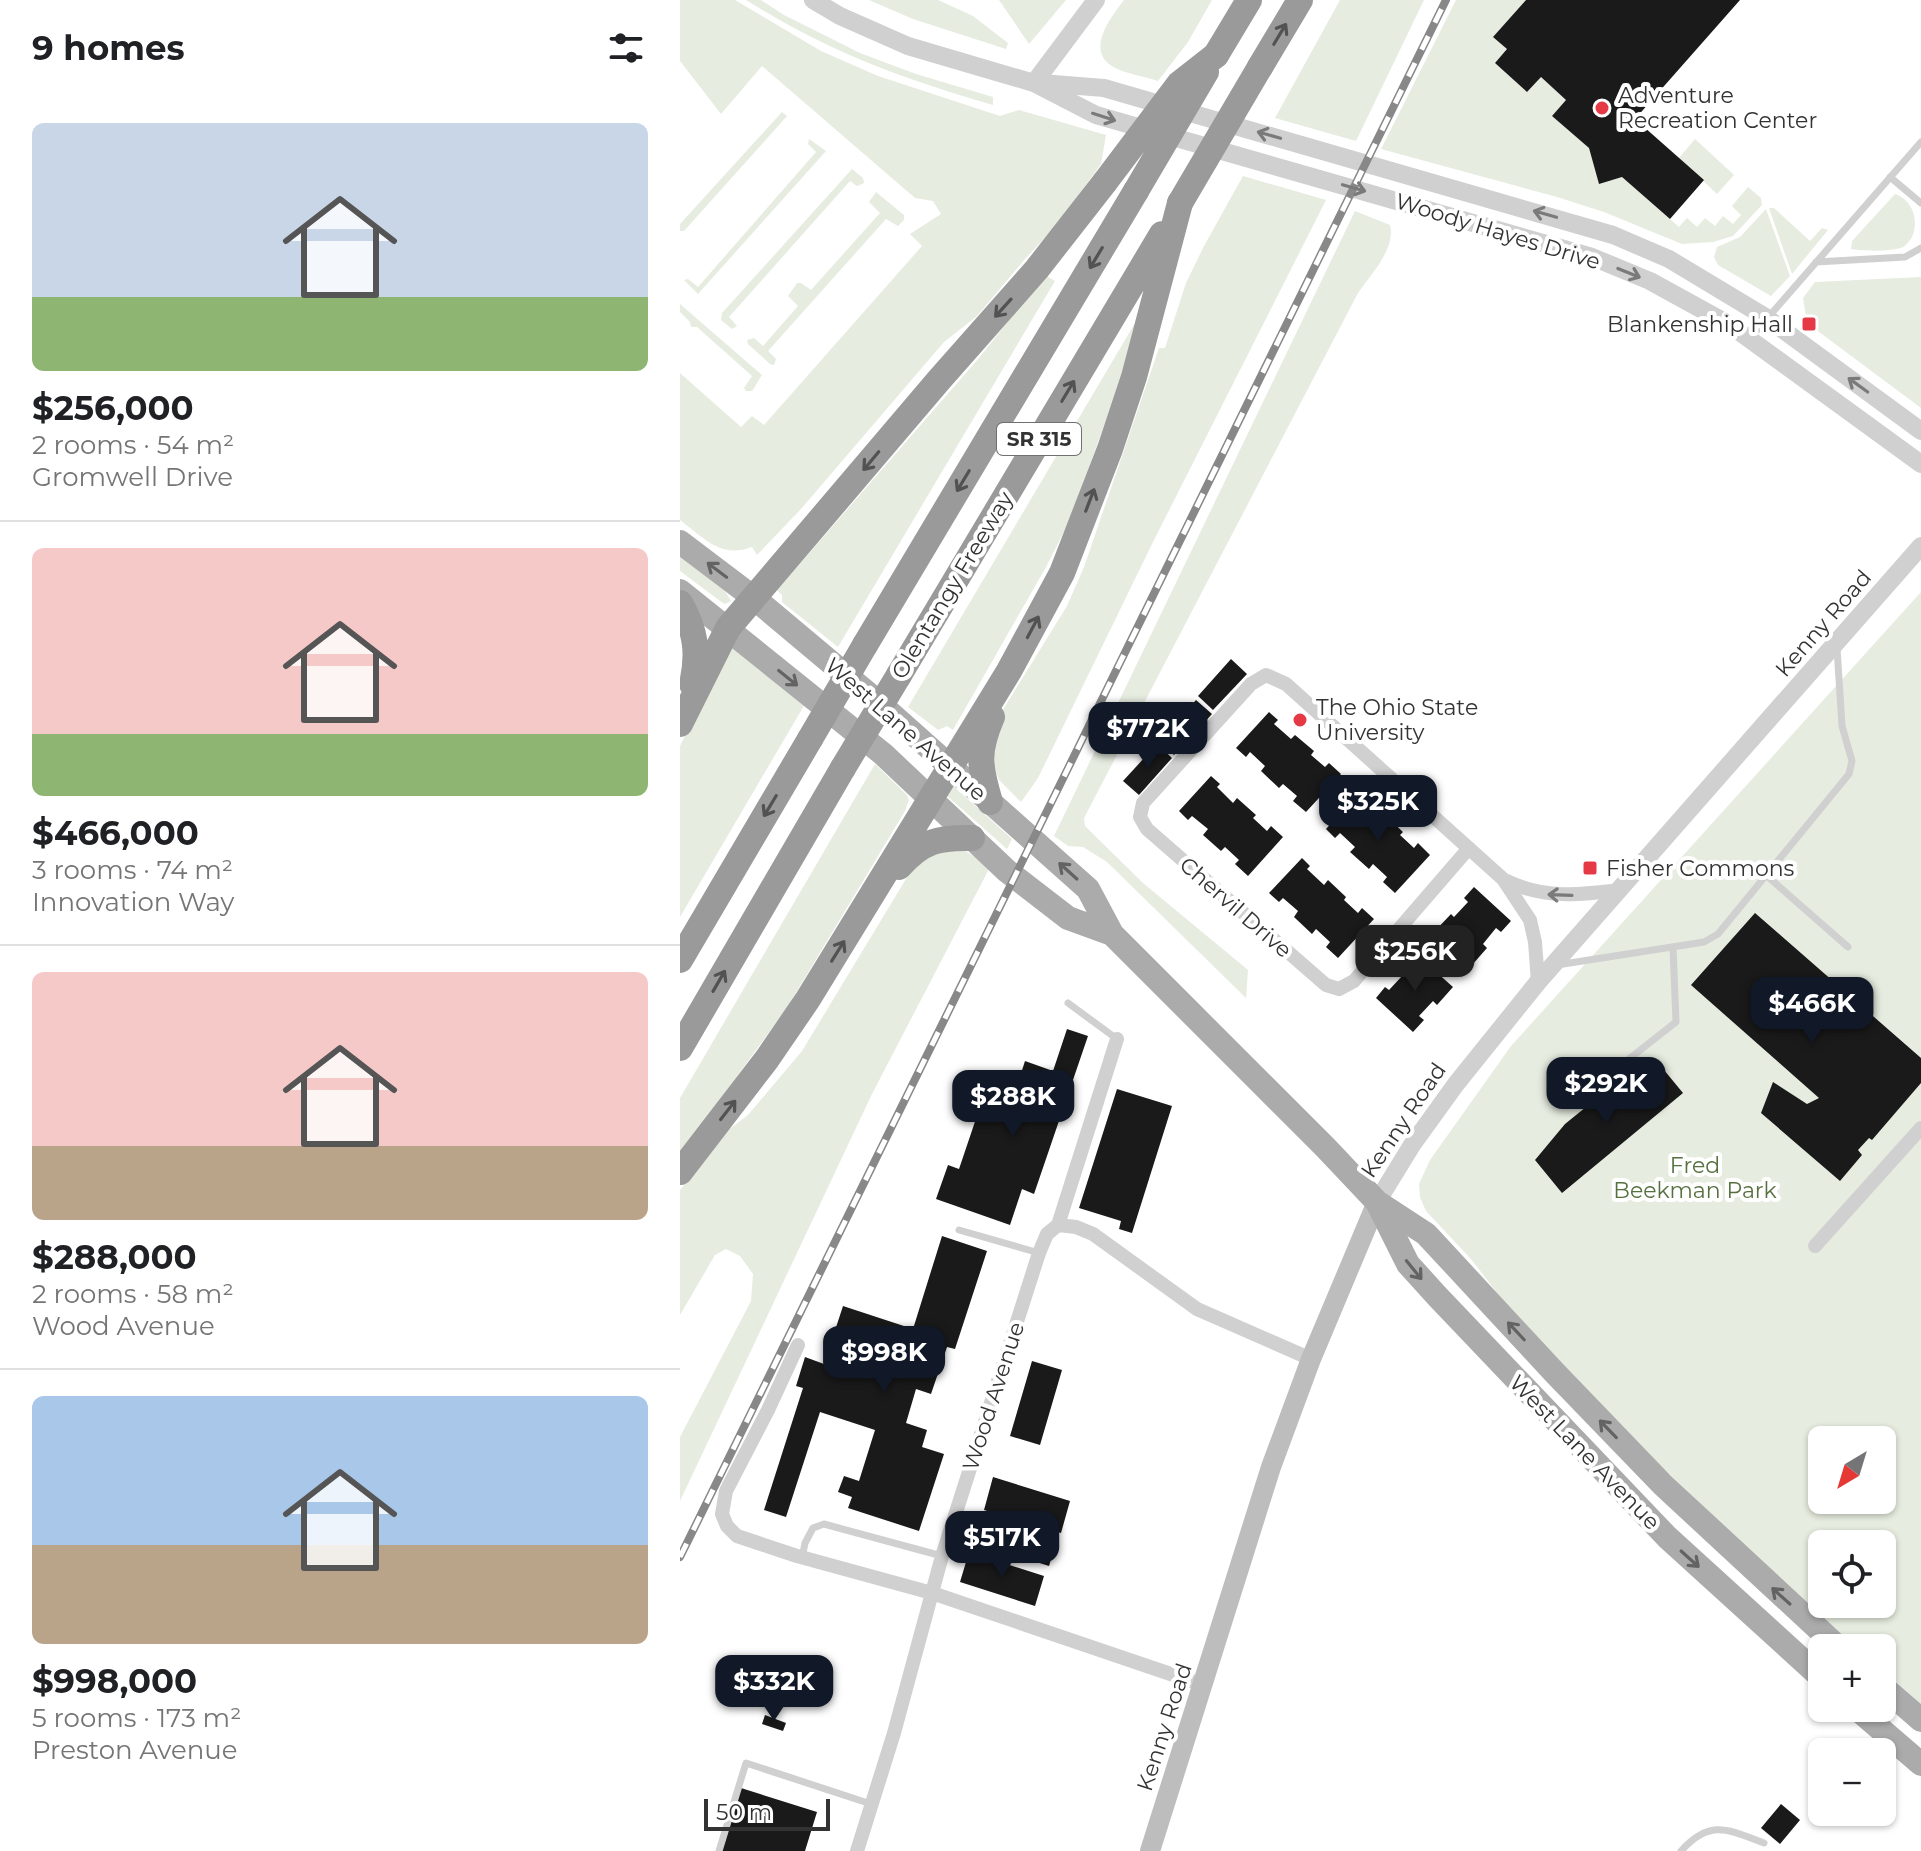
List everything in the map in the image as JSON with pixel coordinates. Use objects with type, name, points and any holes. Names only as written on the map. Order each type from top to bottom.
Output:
[{"type":"highway","name":"Olentangy Freeway","points":[[680,960],[1249,0]]},
{"type":"highway","name":"Olentangy Freeway","points":[[680,1048],[1300,0]]},
{"type":"highway","points":[[682,719],[728,628],[1037,269],[1179,84],[1216,55]]},
{"type":"highway","points":[[680,1172],[767,1059],[808,999],[1009,671],[1062,573],[1134,377],[1180,203]]},
{"type":"highway","points":[[680,603],[689,618],[697,660],[682,719]]},
{"type":"highway","points":[[990,802],[982,775],[981,742],[1009,671]]},
{"type":"highway","points":[[867,903],[907,858],[931,841],[972,838]]},
{"type":"main road","name":"West Lane Avenue","points":[[680,542],[754,598],[1088,889],[1112,934],[1377,1202],[1426,1234],[1653,1475],[1823,1634]]},
{"type":"main road","name":"West Lane Avenue","points":[[680,591],[883,754],[1007,871],[1068,918],[1112,934]]},
{"type":"main road","name":"West Lane Avenue","points":[[1377,1202],[1408,1264],[1437,1296],[1667,1537],[1808,1665]]},
{"type":"main road","name":"Kenny Road","points":[[1150,1851],[1271,1467],[1311,1359],[1377,1202]]},
{"type":"main road","points":[[1896,1698],[1921,1720]]},
{"type":"main road","points":[[1872,1722],[1921,1764]]},
{"type":"street","name":"Woody Hayes Drive","points":[[813,0],[840,16],[908,46],[1034,83],[1096,115],[1592,257],[1682,297],[1750,339],[1921,464]]},
{"type":"street","points":[[1034,83],[1096,0]]},
{"type":"street","name":"Woody Hayes Drive","points":[[1034,83],[1104,88],[1583,226],[1669,259],[1767,318],[1921,431]]},
{"type":"street","name":"Kenny Road","points":[[1377,1202],[1412,1145],[1456,1084],[1551,966],[1921,546]]},
{"type":"street","name":"Chervil Drive","points":[[1266,675],[1286,684],[1469,848],[1354,981],[1339,989],[1326,985],[1147,829],[1140,817],[1143,803],[1251,684],[1266,675]]},
{"type":"street","points":[[1469,848],[1503,879],[1530,920],[1538,982]]},
{"type":"street","points":[[1503,879],[1546,894],[1569,896],[1620,890]]},
{"type":"street","name":"Wood Avenue","points":[[857,1851],[894,1733],[942,1556],[1039,1253],[1047,1234],[1058,1225],[1117,1039]]},
{"type":"street","points":[[1815,1246],[1921,1128]]},
{"type":"street","points":[[1058,1225],[1076,1227],[1093,1234],[1197,1309],[1311,1359]]},
{"type":"street","points":[[798,1345],[726,1491],[722,1514],[727,1526],[737,1536],[802,1558],[932,1593],[1203,1685]]},
{"type":"lane","points":[[1750,339],[1921,142]]},
{"type":"lane","points":[[1890,177],[1921,203]]},
{"type":"lane","points":[[1816,262],[1905,257],[1921,248]]},
{"type":"lane","points":[[1551,966],[1704,942],[1718,934],[1849,774],[1852,761],[1842,726],[1837,644]]},
{"type":"lane","points":[[1766,875],[1848,947]]},
{"type":"lane","points":[[1606,1077],[1676,1022],[1673,947]]},
{"type":"lane","points":[[1068,1003],[1117,1039]]},
{"type":"lane","points":[[959,1230],[1039,1253]]},
{"type":"lane","points":[[802,1558],[813,1528],[824,1524],[942,1556]]},
{"type":"lane","points":[[719,1851],[746,1763],[871,1804]]},
{"type":"lane","points":[[1681,1851],[1701,1831],[1710,1829],[1747,1836],[1764,1843]]},
{"type":"green space","points":[[680,0],[735,0],[821,51],[878,76],[1000,116],[1019,110],[1106,135],[1101,164],[1056,226],[977,316],[944,342],[801,509],[757,555],[752,547],[731,550],[713,545],[680,520],[680,373],[741,427],[752,416],[764,425],[922,246],[910,234],[941,214],[933,201],[915,198],[762,66],[721,114],[680,61]]},
{"type":"green space","points":[[746,0],[761,0],[860,53],[993,97],[993,105],[866,62],[807,35]]},
{"type":"green space","points":[[869,0],[938,0],[973,16],[1008,43],[1006,49],[913,19]]},
{"type":"green space","points":[[999,0],[1066,0],[1029,44]]},
{"type":"green space","points":[[1124,0],[1212,0],[1188,42],[1158,81],[1119,70],[1103,57],[1101,40],[1104,31]]},
{"type":"green space","points":[[1340,0],[1424,0],[1356,141],[1275,118]]},
{"type":"green space","points":[[1456,0],[1526,0],[1494,36],[1507,49],[1495,63],[1527,92],[1541,77],[1566,100],[1552,116],[1589,148],[1599,183],[1622,177],[1679,227],[1687,218],[1697,227],[1705,218],[1715,226],[1723,216],[1733,224],[1741,215],[1732,206],[1748,187],[1761,198],[1762,205],[1733,236],[1713,242],[1682,244],[1604,212],[1557,197],[1381,149]]},
{"type":"green space","points":[[782,112],[787,116],[684,231],[680,231],[680,224]]},
{"type":"green space","points":[[809,139],[826,151],[698,294],[684,280],[688,279],[698,287],[816,152],[808,144]]},
{"type":"green space","points":[[1695,139],[1734,175],[1717,194],[1679,158]]},
{"type":"green space","points":[[852,169],[863,178],[864,183],[857,186],[850,181],[729,317],[737,326],[732,329],[721,320],[722,313]]},
{"type":"green space","points":[[1243,176],[1326,200],[1038,778],[1021,802],[999,780],[994,766],[991,729],[1067,606],[1084,567],[1159,348],[1165,348],[1186,283]]},
{"type":"green space","points":[[876,192],[904,215],[904,220],[898,226],[886,219],[768,351],[776,359],[774,365],[770,364],[747,340],[754,338],[763,346],[798,306],[788,296],[797,283],[811,290],[880,213],[869,202]]},
{"type":"green space","points":[[1895,194],[1903,198],[1913,211],[1915,228],[1909,242],[1892,250],[1851,249],[1852,241]]},
{"type":"green space","points":[[1769,208],[1774,208],[1810,241],[1822,228],[1828,230],[1792,274]]},
{"type":"green space","points":[[1766,209],[1790,276],[1771,296],[1718,265],[1714,257],[1717,247],[1740,237]]},
{"type":"green space","points":[[1355,211],[1390,225],[1386,252],[1358,293],[1084,818],[1085,826],[1143,883],[1248,970],[1246,998],[1107,862],[1083,847],[1068,846],[1054,836]]},
{"type":"green space","points":[[1045,275],[1055,281],[838,647],[782,602],[782,595],[777,590],[979,358]]},
{"type":"green space","points":[[1921,277],[1921,408],[1803,320],[1806,316],[1803,298],[1815,282]]},
{"type":"green space","points":[[680,304],[762,375],[752,391],[744,388],[752,376],[697,327],[691,327],[680,312]]},
{"type":"green space","points":[[1138,318],[1128,360],[1068,524],[953,730],[947,726],[938,730],[908,707]]},
{"type":"green space","points":[[680,557],[725,591],[731,601],[725,604],[680,571]]},
{"type":"green space","name":"Fred Beekman Park","points":[[1921,592],[1921,1704],[1896,1682],[1896,1634],[1842,1634],[1823,1618],[1896,1618],[1896,1530],[1808,1530],[1808,1605],[1642,1448],[1508,1307],[1471,1259],[1426,1211],[1419,1184],[1430,1160],[1511,1046]]},
{"type":"green space","points":[[734,648],[805,704],[680,917],[680,746],[721,661],[729,649]]},
{"type":"green space","points":[[875,764],[907,795],[909,800],[905,811],[788,1006],[680,1155],[680,1098]]},
{"type":"green space","points":[[951,784],[1012,839],[1007,849],[945,794]]},
{"type":"green space","points":[[961,848],[990,867],[872,1094],[680,1501],[680,1437],[751,1301],[753,1274],[740,1256],[726,1249],[715,1255],[680,1315],[680,1190],[727,1131],[748,1115],[802,1051],[921,858]]},
{"type":"building","name":"Adventure Recreation Center","points":[[1526,0],[1740,0],[1635,119],[1704,180],[1670,219],[1622,177],[1599,184],[1589,148],[1552,116],[1566,100],[1541,77],[1527,92],[1495,63],[1507,49],[1493,37]]},
{"type":"building","points":[[1231,659],[1247,674],[1213,710],[1198,696]]},
{"type":"building","points":[[1196,700],[1212,714],[1174,755],[1159,741]]},
{"type":"building","points":[[1269,712],[1278,720],[1274,724],[1291,739],[1295,735],[1314,751],[1311,755],[1325,767],[1329,763],[1341,774],[1306,812],[1293,801],[1297,796],[1283,784],[1279,788],[1261,771],[1265,766],[1250,752],[1246,757],[1236,748]]},
{"type":"building","points":[[1157,744],[1172,758],[1139,795],[1123,781]]},
{"type":"building","points":[[1211,776],[1233,803],[1237,798],[1256,815],[1253,818],[1267,831],[1271,826],[1283,837],[1248,876],[1235,864],[1239,860],[1225,847],[1221,851],[1203,835],[1208,829],[1192,816],[1188,820],[1179,811]]},
{"type":"building","points":[[1358,793],[1367,801],[1364,805],[1381,820],[1385,815],[1414,848],[1418,843],[1430,855],[1395,893],[1383,882],[1387,877],[1373,864],[1369,869],[1350,852],[1355,847],[1340,833],[1335,838],[1326,829]]},
{"type":"building","points":[[1302,858],[1310,866],[1307,869],[1324,885],[1328,880],[1358,913],[1362,908],[1374,919],[1338,958],[1326,947],[1330,942],[1316,929],[1312,934],[1294,917],[1298,911],[1283,898],[1279,902],[1269,893]]},
{"type":"building","points":[[1474,887],[1511,921],[1501,932],[1496,928],[1483,944],[1487,948],[1472,965],[1434,932],[1468,902],[1464,898]]},
{"type":"building","points":[[1755,913],[1921,1058],[1921,1083],[1872,1140],[1869,1138],[1858,1150],[1862,1155],[1840,1181],[1761,1113],[1773,1082],[1807,1104],[1819,1098],[1691,985]]},
{"type":"building","points":[[1416,954],[1453,987],[1437,1005],[1433,1001],[1419,1016],[1424,1020],[1413,1032],[1376,998],[1385,987],[1389,990],[1403,975],[1400,972]]},
{"type":"building","points":[[1067,1029],[1088,1036],[1034,1194],[1022,1189],[1010,1225],[936,1199],[948,1165],[959,1169],[988,1083],[1015,1092],[1025,1061],[1053,1071]]},
{"type":"building","points":[[1639,1064],[1652,1080],[1664,1070],[1683,1093],[1562,1193],[1535,1160],[1565,1124]]},
{"type":"building","points":[[1117,1089],[1172,1106],[1132,1233],[1119,1229],[1121,1221],[1079,1208]]},
{"type":"building","points":[[942,1236],[987,1251],[955,1349],[947,1347],[931,1394],[916,1389],[906,1423],[927,1430],[922,1447],[944,1454],[919,1531],[848,1508],[852,1497],[838,1492],[844,1476],[859,1481],[875,1430],[820,1412],[786,1517],[764,1510],[803,1388],[796,1386],[805,1357],[824,1364],[843,1306],[913,1329]]},
{"type":"building","points":[[1032,1361],[1062,1370],[1040,1445],[1010,1436]]},
{"type":"building","points":[[993,1477],[1070,1501],[1061,1533],[984,1510]]},
{"type":"building","points":[[983,1512],[1058,1536],[1049,1566],[973,1542]]},
{"type":"building","points":[[969,1552],[1044,1576],[1035,1606],[960,1582]]},
{"type":"building","points":[[765,1715],[786,1723],[783,1731],[762,1724]]},
{"type":"building","points":[[741,1788],[817,1812],[805,1851],[722,1851]]},
{"type":"building","points":[[1781,1804],[1800,1820],[1780,1844],[1761,1828]]},
{"type":"railway","points":[[680,1557],[1446,0]]},
{"type":"place","name":"Adventure Recreation Center","points":[[1602,108]]},
{"type":"place","name":"Blankenship Hall","points":[[1809,324]]},
{"type":"place","name":"The Ohio State University","points":[[1300,720]]},
{"type":"place","name":"Fisher Commons","points":[[1590,868]]}]
